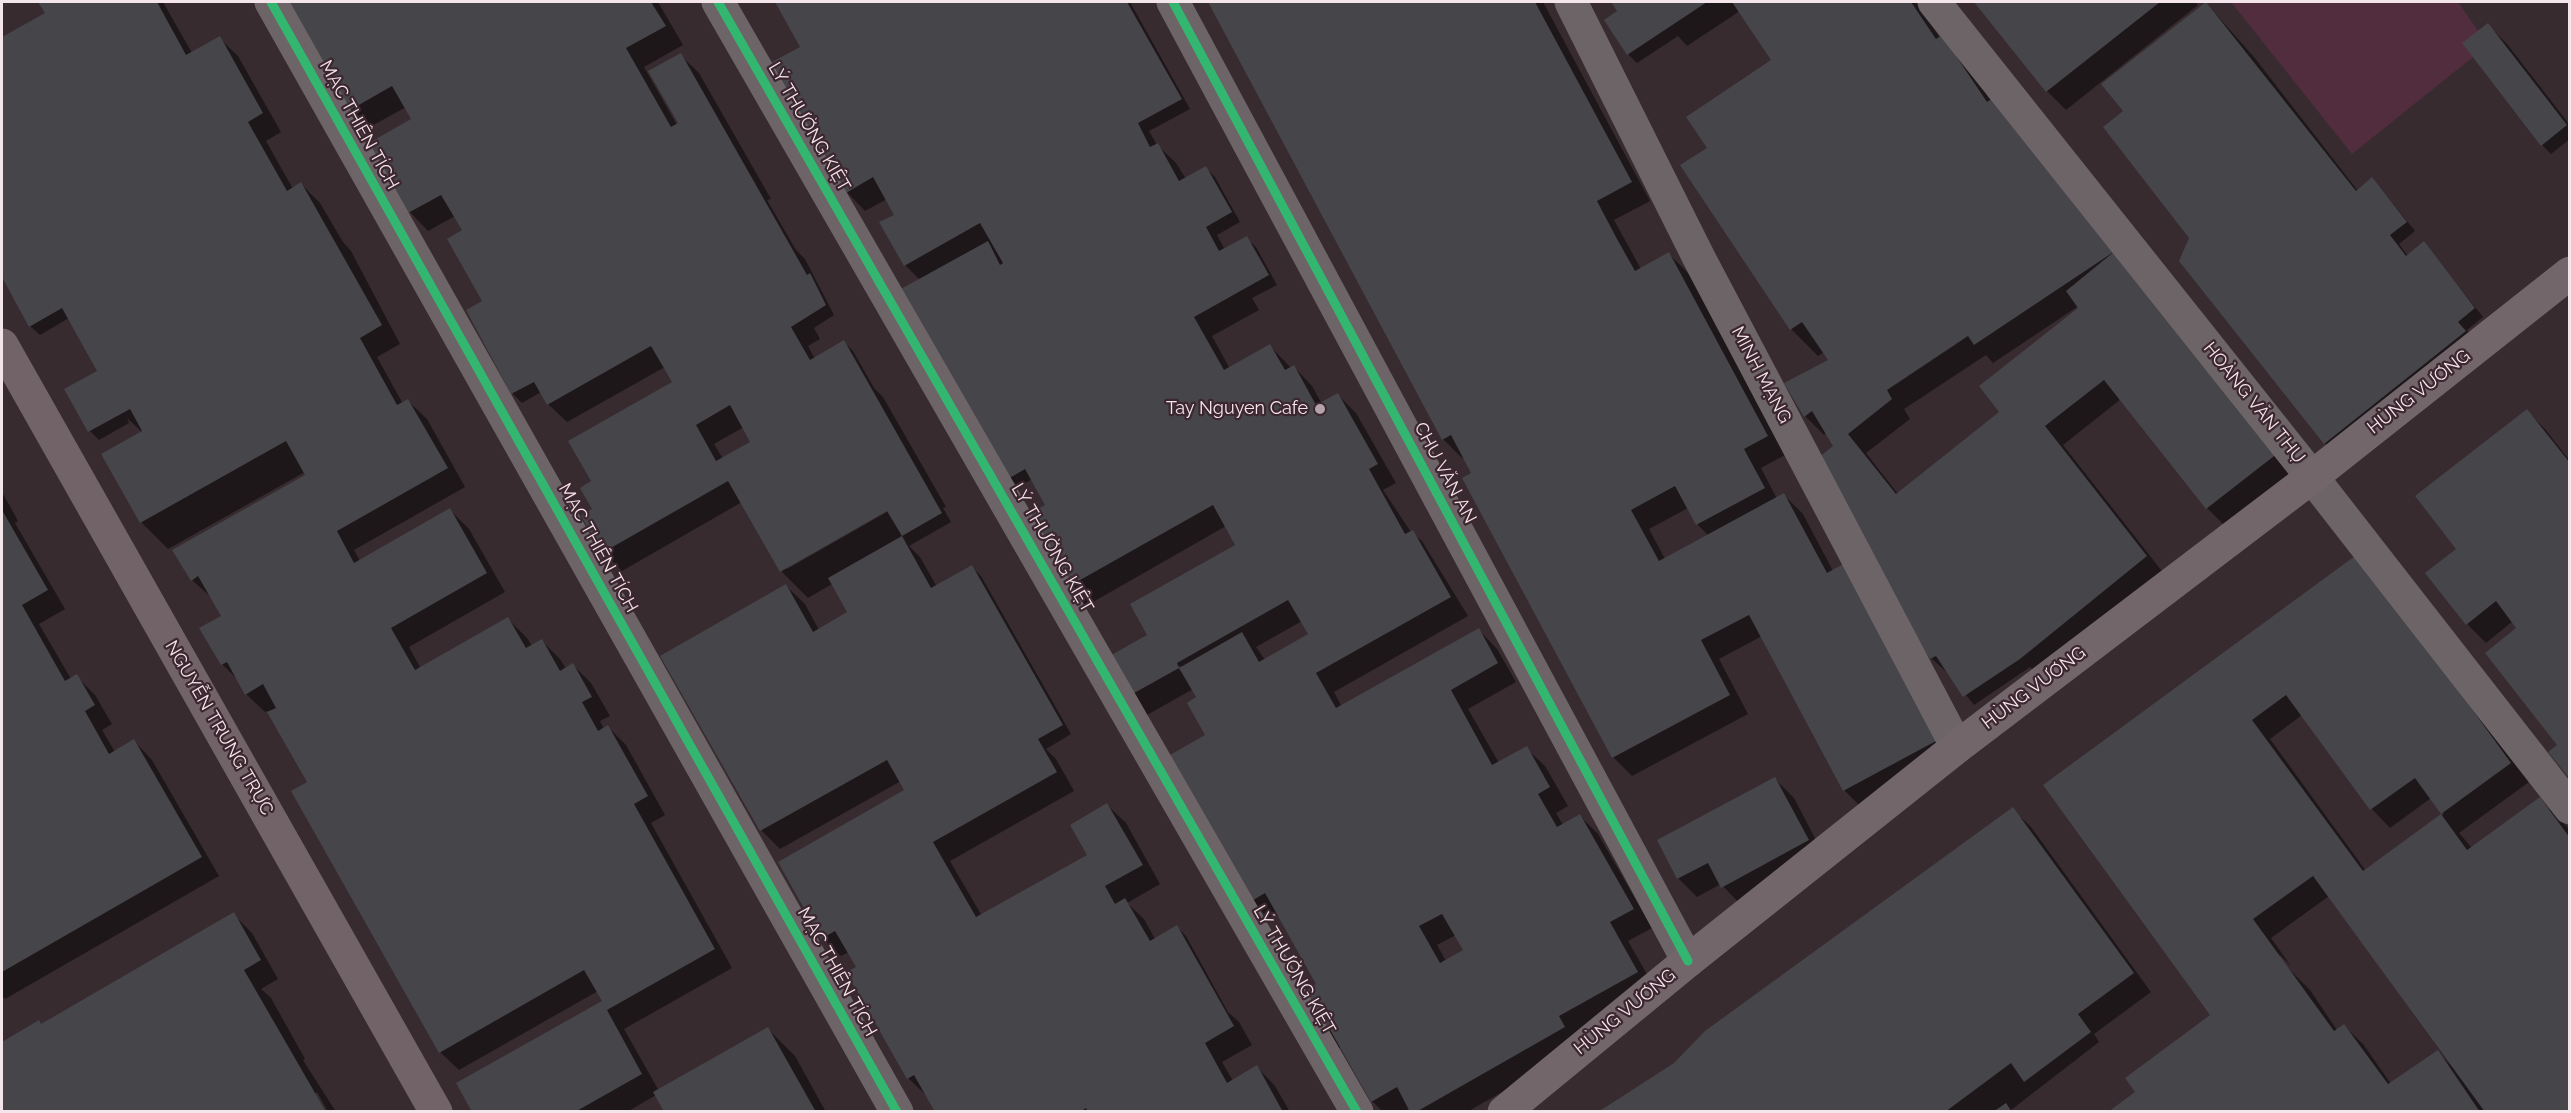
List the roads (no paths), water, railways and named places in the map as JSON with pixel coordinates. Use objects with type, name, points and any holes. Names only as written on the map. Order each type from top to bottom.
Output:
[{"type":"main road","name":"HÙNG VƯƠNG","points":[[1504,1112],[1688,961],[1957,747],[2312,477],[2570,273]]},
{"type":"main road","name":"NGUYỄN TRUNG TRỰC","points":[[2,345],[436,1112]]},
{"type":"street","name":"MẠC THIÊN TÍCH","points":[[271,2],[897,1112]]},
{"type":"street","name":"LÝ THƯỜNG KIỆT","points":[[718,2],[1357,1112]]},
{"type":"street","name":"CHU VĂN AN","points":[[1173,2],[1688,961]]},
{"type":"street","name":"MINH MẠNG","points":[[1571,2],[1699,258],[1957,747]]},
{"type":"street","name":"HOÀNG VĂN THỤ","points":[[1934,2],[2312,477],[2570,808]]},
{"type":"place","name":"Tay Nguyen Cafe","points":[[1320,409]]}]
